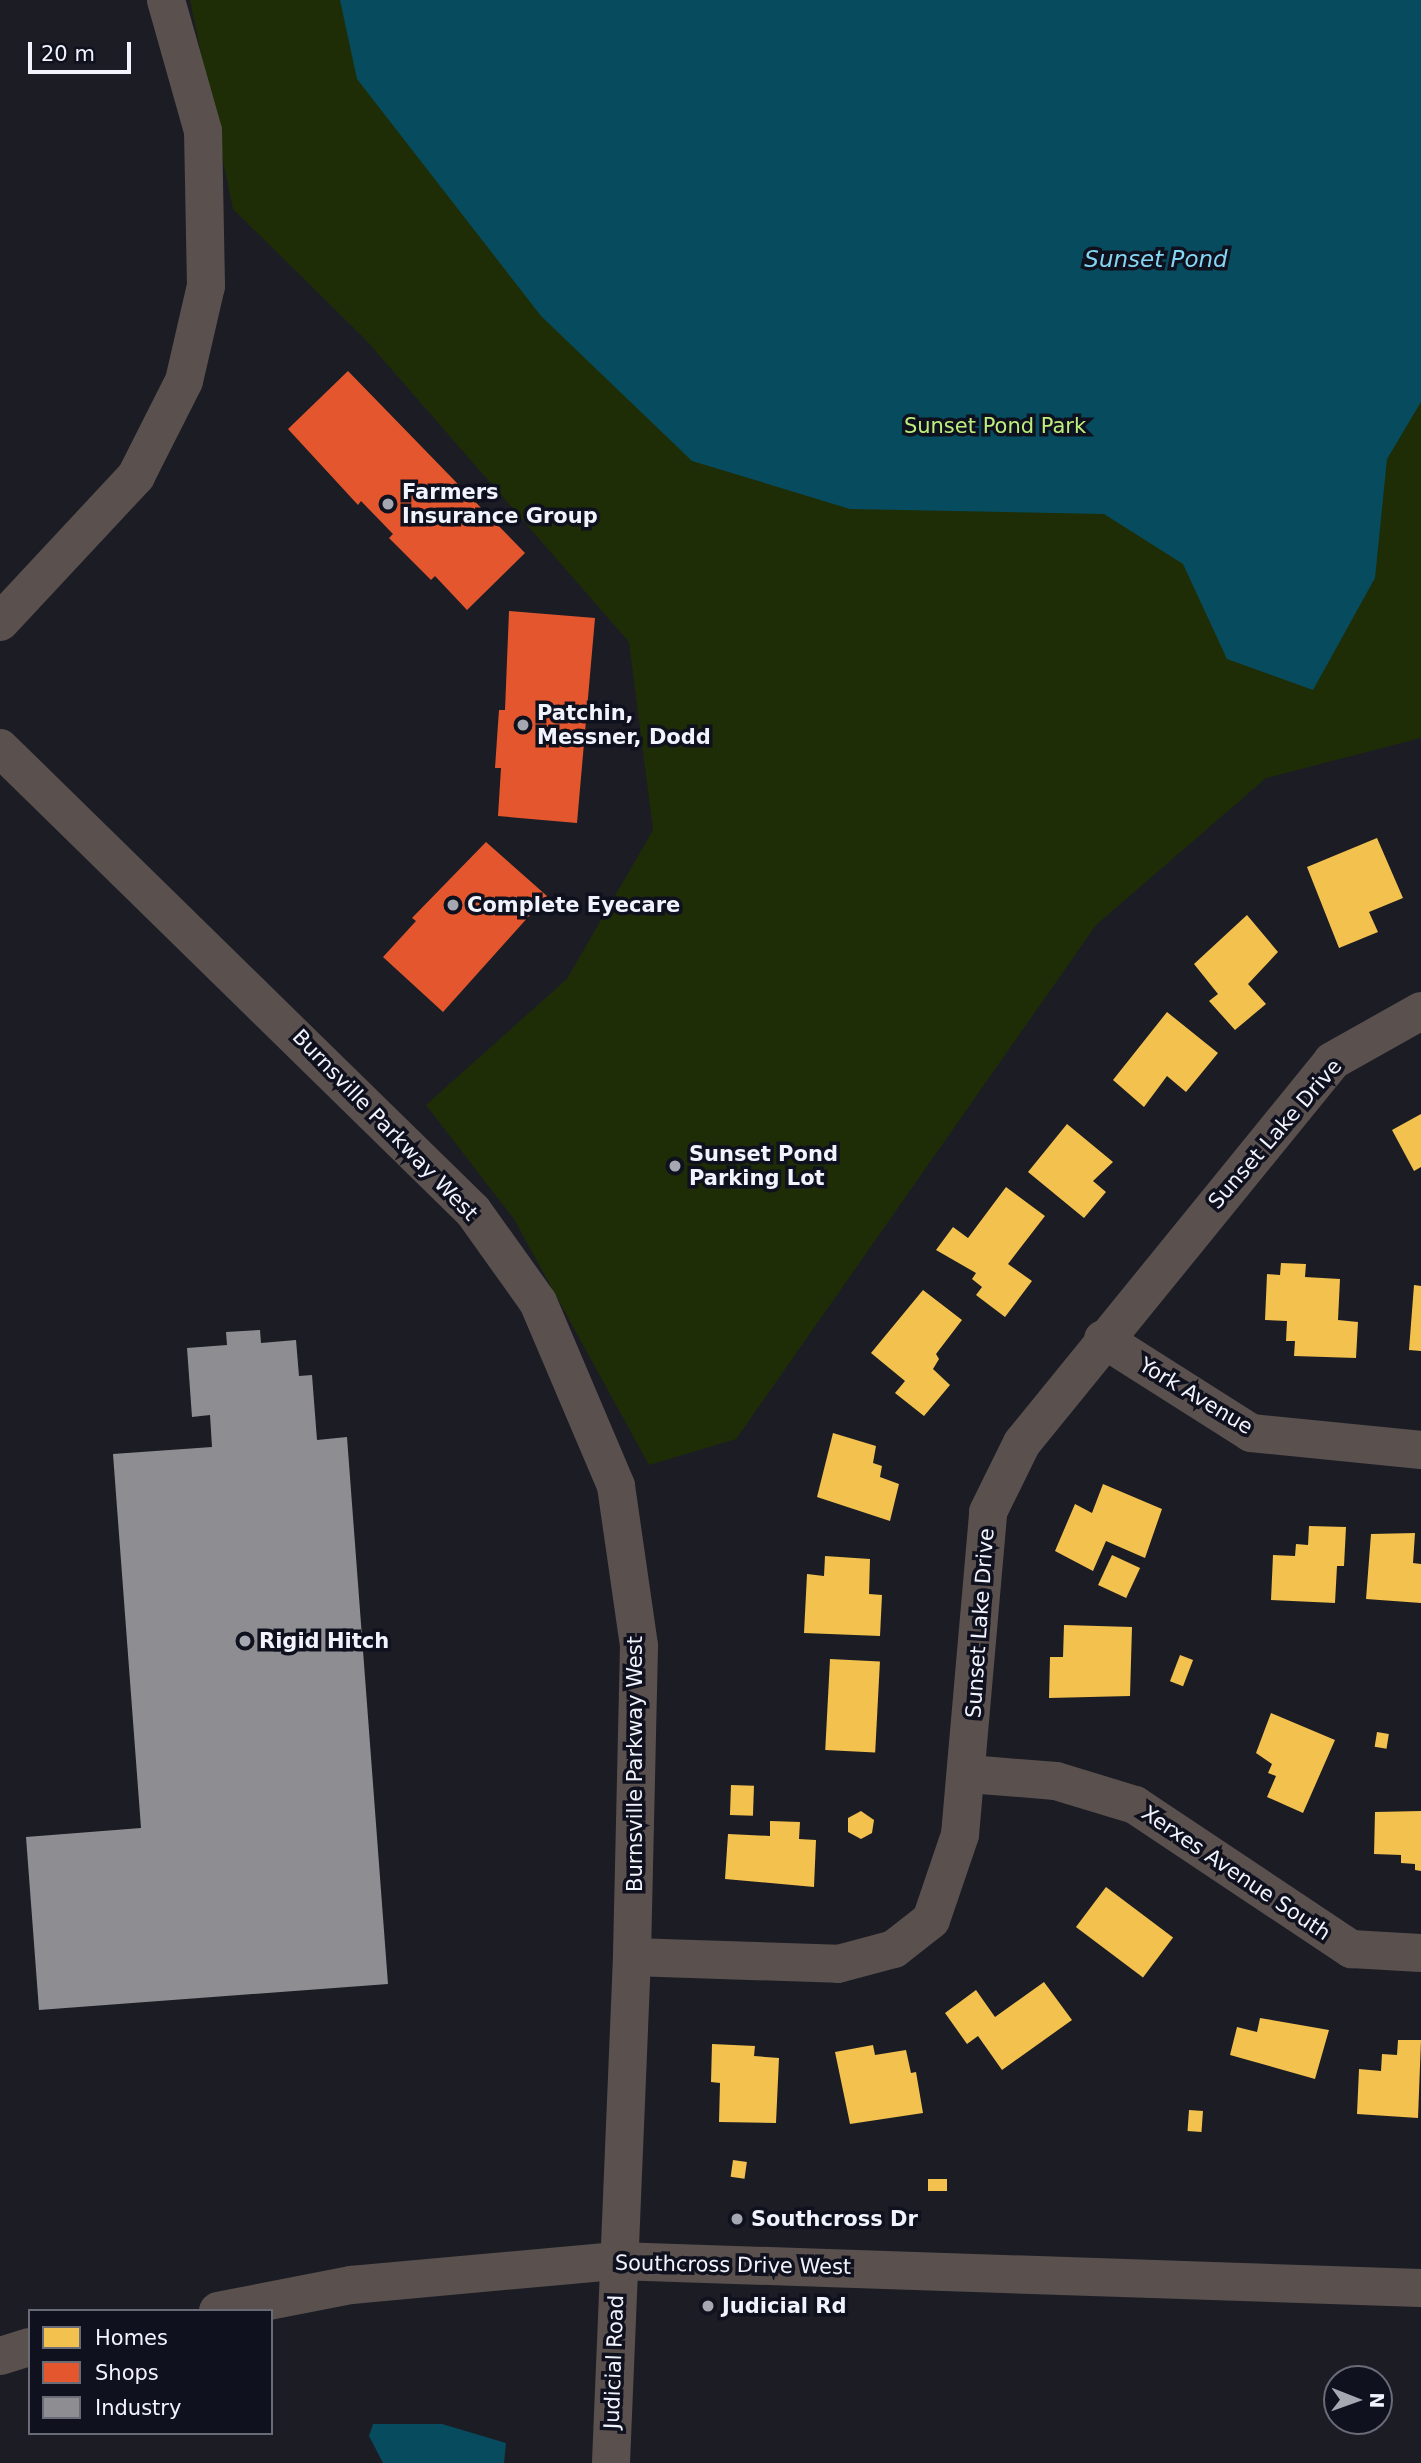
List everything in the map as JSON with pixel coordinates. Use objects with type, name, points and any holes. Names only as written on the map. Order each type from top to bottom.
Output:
[{"type":"street","points":[[0,622],[136,476],[184,381],[206,286],[203,131],[166,0]]},
{"type":"street","name":"Burnsville Parkway West","points":[[0,748],[473,1211],[538,1302],[615,1486],[637,1633],[632,1957],[617,2261]]},
{"type":"street","name":"Sunset Lake Drive","points":[[632,1957],[838,1964],[894,1949],[931,1920],[960,1835],[969,1774],[988,1512],[1022,1443],[1103,1339],[1332,1061],[1421,1011]]},
{"type":"street","name":"York Avenue","points":[[1103,1339],[1251,1433],[1421,1450]]},
{"type":"street","name":"Xerxes Avenue South","points":[[969,1774],[1056,1781],[1135,1805],[1351,1949],[1421,1953]]},
{"type":"street","name":"Southcross Drive West","points":[[228,2309],[351,2285],[617,2261],[1421,2288]]},
{"type":"street","name":"Judicial Road","points":[[611,2463],[617,2261]]},
{"type":"street","points":[[0,2356],[28,2348]]},
{"type":"green space","name":"Sunset Pond Park","points":[[190,0],[1421,0],[1421,738],[1266,778],[1096,925],[736,1439],[649,1465],[514,1219],[426,1105],[567,979],[653,830],[629,642],[366,340],[233,209]]},
{"type":"water","name":"Sunset Pond","points":[[340,0],[1421,0],[1421,402],[1387,459],[1375,578],[1313,690],[1227,659],[1183,564],[1104,514],[850,509],[692,461],[541,316],[357,79]]},
{"type":"water","points":[[373,2424],[442,2424],[506,2443],[504,2463],[383,2463],[369,2436]]},
{"type":"building: Homes","points":[[1377,838],[1403,898],[1369,912],[1378,932],[1339,948],[1307,867]]},
{"type":"building: Homes","points":[[1247,915],[1278,952],[1248,984],[1266,1004],[1235,1030],[1209,1001],[1218,994],[1194,964]]},
{"type":"building: Homes","points":[[1167,1012],[1218,1053],[1186,1092],[1167,1076],[1144,1107],[1113,1080]]},
{"type":"building: Homes","points":[[1421,1114],[1421,1167],[1414,1171],[1392,1130]]},
{"type":"building: Homes","points":[[1067,1124],[1113,1162],[1093,1181],[1106,1192],[1084,1218],[1028,1172]]},
{"type":"building: Homes","points":[[1006,1187],[1045,1216],[1008,1264],[1032,1281],[1005,1317],[976,1295],[982,1287],[972,1279],[976,1273],[936,1250],[953,1227],[968,1238]]},
{"type":"building: Homes","points":[[1281,1263],[1306,1264],[1305,1277],[1340,1279],[1338,1320],[1358,1322],[1356,1358],[1294,1356],[1295,1341],[1286,1341],[1287,1321],[1265,1320],[1267,1274],[1280,1275]]},
{"type":"building: Homes","points":[[1414,1285],[1421,1286],[1421,1351],[1409,1350]]},
{"type":"building: Homes","points":[[923,1290],[962,1320],[936,1354],[939,1359],[933,1369],[950,1385],[924,1416],[895,1393],[905,1381],[871,1353]]},
{"type":"building: Homes","points":[[833,1433],[876,1446],[873,1463],[882,1466],[880,1477],[899,1484],[890,1521],[817,1497]]},
{"type":"building: Homes","points":[[1103,1484],[1162,1509],[1145,1558],[1106,1541],[1093,1571],[1055,1551],[1075,1504],[1092,1513]]},
{"type":"building: Homes","points":[[1309,1526],[1346,1527],[1344,1566],[1337,1566],[1335,1603],[1271,1600],[1273,1555],[1295,1556],[1296,1544],[1308,1545]]},
{"type":"building: Homes","points":[[1415,1533],[1413,1563],[1421,1564],[1421,1603],[1366,1599],[1371,1534]]},
{"type":"building: Homes","points":[[1112,1555],[1140,1568],[1126,1598],[1098,1585]]},
{"type":"building: Homes","points":[[825,1556],[870,1559],[869,1594],[882,1595],[880,1636],[804,1633],[807,1574],[824,1576]]},
{"type":"building: Homes","points":[[1064,1625],[1132,1627],[1130,1696],[1049,1698],[1050,1657],[1063,1657]]},
{"type":"building: Homes","points":[[1180,1655],[1193,1660],[1183,1686],[1170,1681]]},
{"type":"building: Homes","points":[[830,1659],[880,1662],[875,1752],[825,1750]]},
{"type":"building: Homes","points":[[1271,1713],[1335,1740],[1303,1813],[1267,1797],[1276,1776],[1268,1773],[1272,1764],[1256,1753]]},
{"type":"building: Homes","points":[[1377,1732],[1389,1734],[1387,1749],[1375,1747]]},
{"type":"building: Homes","points":[[731,1785],[754,1786],[753,1816],[730,1815]]},
{"type":"building: Homes","points":[[861,1811],[874,1820],[872,1833],[861,1839],[848,1832],[848,1818]]},
{"type":"building: Homes","points":[[1421,1811],[1421,1871],[1415,1870],[1415,1864],[1401,1863],[1401,1855],[1374,1854],[1375,1812]]},
{"type":"building: Homes","points":[[770,1821],[800,1822],[799,1839],[816,1840],[814,1887],[725,1879],[728,1834],[770,1836]]},
{"type":"building: Homes","points":[[1106,1887],[1173,1938],[1143,1977],[1076,1927]]},
{"type":"building: Homes","points":[[1044,1982],[1072,2020],[1002,2070],[978,2036],[967,2044],[945,2013],[976,1990],[995,2017]]},
{"type":"building: Homes","points":[[1260,2018],[1329,2030],[1315,2079],[1230,2055],[1237,2027],[1257,2032]]},
{"type":"building: Homes","points":[[1398,2040],[1421,2040],[1418,2118],[1357,2114],[1359,2069],[1381,2071],[1382,2054],[1397,2055]]},
{"type":"building: Homes","points":[[712,2044],[755,2046],[754,2056],[779,2058],[776,2123],[719,2122],[720,2083],[711,2082]]},
{"type":"building: Homes","points":[[873,2045],[875,2055],[906,2050],[911,2073],[916,2072],[923,2113],[850,2124],[835,2052]]},
{"type":"building: Homes","points":[[1189,2110],[1203,2111],[1202,2132],[1188,2131]]},
{"type":"building: Homes","points":[[733,2160],[747,2162],[744,2179],[731,2177]]},
{"type":"building: Homes","points":[[928,2179],[947,2179],[947,2191],[928,2191]]},
{"type":"building: Shops","points":[[348,371],[525,553],[467,610],[435,576],[431,580],[389,538],[393,534],[361,501],[358,505],[288,429]]},
{"type":"building: Shops","points":[[509,611],[595,618],[577,823],[498,816],[501,768],[495,768],[499,710],[505,710]]},
{"type":"building: Shops","points":[[486,842],[547,896],[443,1012],[383,957],[416,921],[412,918]]},
{"type":"building: Industry","name":"Rigid Hitch","points":[[260,1330],[261,1343],[296,1340],[299,1376],[312,1375],[317,1440],[347,1437],[388,1984],[39,2010],[26,1837],[141,1828],[113,1454],[212,1447],[210,1415],[192,1417],[187,1348],[227,1345],[226,1332]]},
{"type":"place","name":"Farmers Insurance Group","points":[[388,504]]},
{"type":"place","name":"Patchin, Messner, Dodd","points":[[523,725]]},
{"type":"place","name":"Complete Eyecare","points":[[453,905]]},
{"type":"place","name":"Sunset Pond Parking Lot","points":[[675,1166]]},
{"type":"place","name":"Rigid Hitch","points":[[245,1641]]},
{"type":"place","name":"Southcross Dr","points":[[737,2219]]},
{"type":"place","name":"Judicial Rd","points":[[708,2306]]}]
